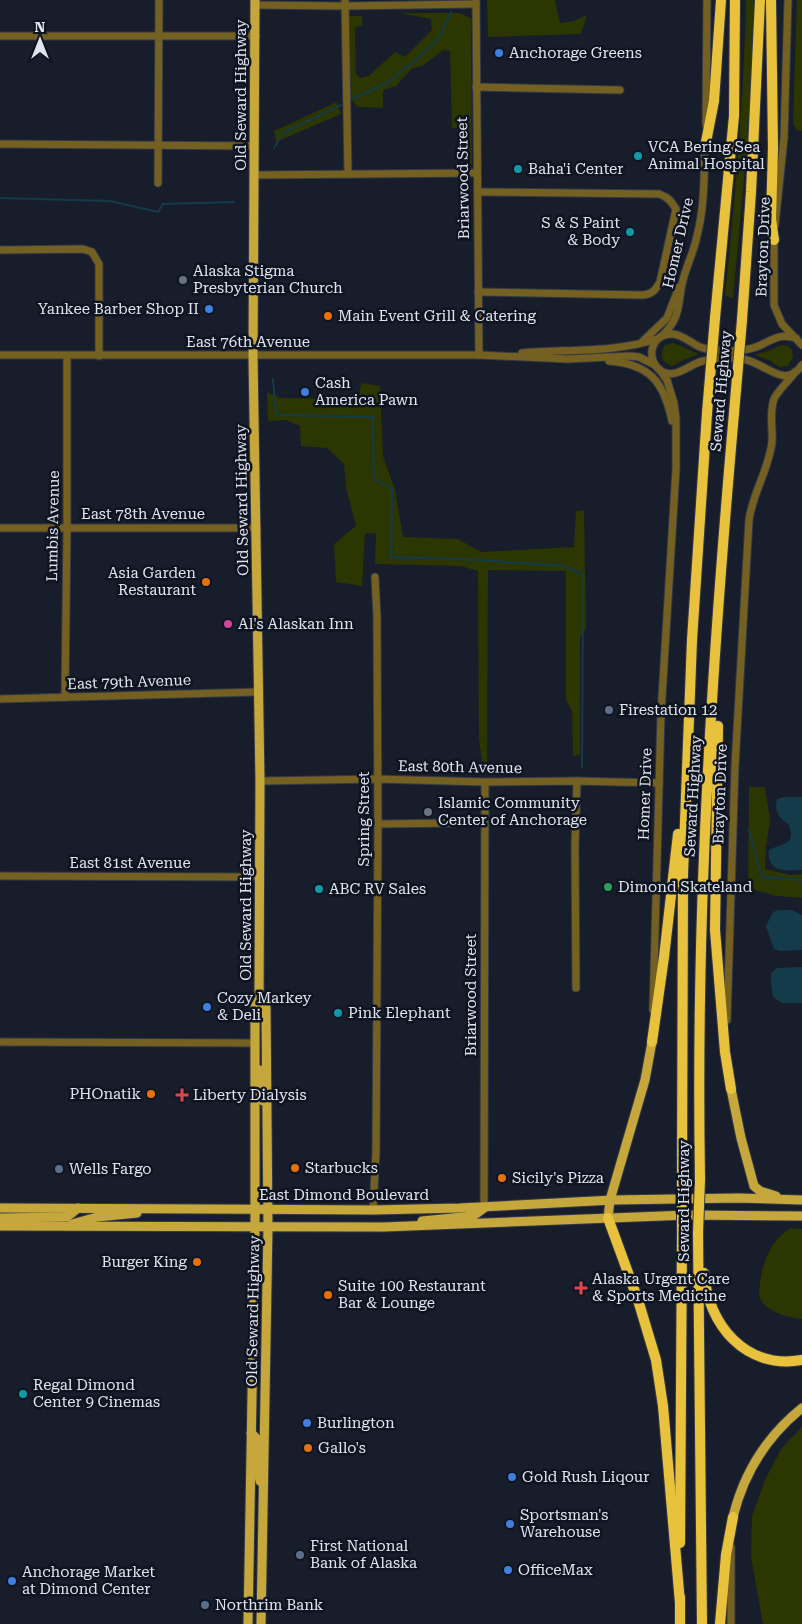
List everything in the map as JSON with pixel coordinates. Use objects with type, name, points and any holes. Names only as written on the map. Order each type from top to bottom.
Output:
[{"type":"highway","points":[[705,147],[714,101],[721,0]]},
{"type":"highway","name":"Seward Highway","points":[[680,1624],[681,939],[687,756],[707,413],[734,116],[734,0]]},
{"type":"highway","name":"Seward Highway","points":[[702,1624],[700,997],[706,836],[719,596],[751,192],[760,0]]},
{"type":"highway","points":[[771,0],[772,219],[774,240]]},
{"type":"highway","points":[[719,596],[715,925],[724,1043],[731,1089]]},
{"type":"highway","points":[[652,1042],[664,957],[687,756]]},
{"type":"highway","points":[[608,1218],[646,1324],[658,1374],[680,1603]]},
{"type":"highway","points":[[701,1233],[708,1295],[716,1316],[728,1334],[741,1347],[760,1357],[779,1361],[802,1360]]},
{"type":"highway","points":[[720,1624],[726,1555],[733,1517]]},
{"type":"main road","name":"Old Seward Highway","points":[[248,1624],[255,1227],[254,1007],[259,1000],[260,877],[257,528],[253,356],[255,2]]},
{"type":"main road","name":"Old Seward Highway","points":[[259,1000],[266,1007],[268,1124],[261,1624]]},
{"type":"main road","name":"Homer Drive","points":[[608,1218],[610,1200],[645,1080],[652,1042]]},
{"type":"main road","points":[[255,1044],[260,1054],[262,1096],[268,1124]]},
{"type":"main road","name":"Brayton Drive","points":[[731,1089],[741,1138],[754,1186],[760,1191],[791,1200]]},
{"type":"main road","name":"East Dimond Boulevard","points":[[0,1208],[373,1210],[484,1207],[610,1200],[740,1198],[791,1200]]},
{"type":"main road","points":[[791,1200],[802,1200]]},
{"type":"main road","points":[[395,1226],[408,1222],[473,1216],[484,1207]]},
{"type":"main road","points":[[0,1218],[67,1217],[78,1208]]},
{"type":"main road","points":[[68,1226],[82,1220],[97,1217],[172,1208]]},
{"type":"main road","name":"East Dimond Boulevard","points":[[0,1226],[395,1226],[688,1215],[802,1216]]},
{"type":"main road","points":[[733,1517],[742,1485],[757,1457],[776,1432],[802,1408]]},
{"type":"main road","points":[[251,1433],[257,1439],[257,1467],[263,1501]]},
{"type":"street","points":[[158,183],[159,0]]},
{"type":"street","name":"Homer Drive","points":[[659,338],[676,318],[684,278],[693,252],[700,218],[704,186],[707,0]]},
{"type":"street","name":"Brayton Drive","points":[[788,0],[784,138],[774,240],[774,305],[782,324],[800,342]]},
{"type":"street","points":[[255,2],[476,2]]},
{"type":"street","name":"Briarwood Street","points":[[476,2],[479,355]]},
{"type":"street","points":[[344,3],[348,174]]},
{"type":"street","points":[[0,36],[256,36]]},
{"type":"street","points":[[476,87],[620,90]]},
{"type":"street","points":[[0,144],[255,146]]},
{"type":"street","points":[[255,175],[476,173]]},
{"type":"street","points":[[478,192],[659,194],[671,200],[676,209],[660,282],[651,293],[478,292]]},
{"type":"street","points":[[0,250],[83,249],[92,252],[99,264],[99,356]]},
{"type":"street","points":[[636,345],[646,339],[667,318],[678,288],[684,278]]},
{"type":"street","points":[[657,367],[651,356],[651,349],[659,338],[669,334],[677,334],[706,349],[722,350],[754,348],[778,336],[785,336],[800,342]]},
{"type":"street","name":"East 76th Avenue","points":[[497,355],[636,345],[659,338]]},
{"type":"street","name":"East 76th Avenue","points":[[0,355],[497,355],[584,359],[634,356],[667,373],[673,374],[702,361],[730,358],[759,364],[773,373],[782,376],[800,368]]},
{"type":"street","name":"Lumbis Avenue","points":[[64,697],[68,528],[67,356]]},
{"type":"street","points":[[584,359],[630,363],[642,368],[651,376],[666,399],[676,443]]},
{"type":"street","name":"Homer Drive","points":[[652,1042],[659,783],[666,620],[676,482],[676,419],[672,394],[667,380],[657,367]]},
{"type":"street","name":"Brayton Drive","points":[[731,1089],[727,981],[736,741],[749,520],[755,496],[770,455],[774,401],[800,368]]},
{"type":"street","name":"East 78th Avenue","points":[[0,528],[257,528]]},
{"type":"street","name":"Spring Street","points":[[373,1210],[376,1152],[378,824],[377,617],[374,577]]},
{"type":"street","name":"East 79th Avenue","points":[[0,699],[258,692]]},
{"type":"street","name":"East 80th Avenue","points":[[260,781],[377,779],[659,783]]},
{"type":"street","points":[[576,988],[575,846],[577,781]]},
{"type":"street","name":"Briarwood Street","points":[[484,1207],[486,782]]},
{"type":"street","points":[[378,824],[454,823]]},
{"type":"street","name":"East 81st Avenue","points":[[0,876],[260,877]]},
{"type":"street","points":[[0,1042],[255,1044]]},
{"type":"street","points":[[731,1624],[730,1569],[733,1517]]},
{"type":"green space","points":[[487,0],[555,0],[560,23],[574,21],[587,15],[581,34],[488,37]]},
{"type":"green space","points":[[746,0],[754,0],[752,75],[733,298],[725,296],[739,148]]},
{"type":"green space","points":[[797,0],[802,0],[802,131],[797,130],[793,124]]},
{"type":"green space","points":[[400,13],[459,13],[471,18],[472,164],[465,164],[464,128],[452,128],[450,51],[443,50],[422,66],[411,69],[396,86],[383,90],[383,108],[357,107],[350,97],[345,16],[362,16],[362,25],[355,28],[356,74],[360,78],[369,76],[395,52],[405,57],[432,30],[431,19]]},
{"type":"green space","points":[[337,102],[341,114],[276,142],[274,131]]},
{"type":"green space","points":[[674,343],[697,353],[697,355],[673,366],[669,365],[662,358],[662,352],[665,345]]},
{"type":"green space","points":[[782,345],[788,346],[792,350],[793,357],[788,366],[779,367],[756,354],[768,351]]},
{"type":"green space","points":[[361,383],[380,386],[383,456],[395,490],[403,537],[458,539],[481,552],[574,547],[576,511],[584,510],[586,628],[580,638],[580,755],[573,756],[572,711],[566,700],[566,571],[488,570],[487,763],[482,761],[479,739],[478,571],[461,566],[375,564],[376,534],[365,533],[362,586],[336,582],[334,544],[356,526],[346,488],[344,464],[327,448],[301,446],[300,426],[286,420],[268,421],[267,392],[281,398],[359,399]]},
{"type":"green space","points":[[749,787],[765,787],[770,819],[765,869],[790,875],[802,874],[802,898],[777,896],[748,888]]},
{"type":"green space","points":[[791,1228],[802,1229],[802,1319],[786,1316],[771,1310],[761,1301],[759,1294],[765,1260],[778,1238]]},
{"type":"green space","points":[[802,1427],[802,1624],[763,1624],[751,1557],[752,1516],[765,1480],[781,1449]]},
{"type":"water","points":[[802,797],[802,870],[790,871],[779,869],[774,867],[769,858],[769,850],[787,842],[791,836],[789,825],[780,817],[776,808],[777,799]]},
{"type":"water","points":[[792,910],[802,915],[802,950],[780,951],[774,949],[766,926],[773,912]]},
{"type":"water","points":[[802,967],[802,1003],[782,1003],[773,997],[771,973],[777,968]]},
{"type":"waterway","points":[[352,99],[385,84],[415,61],[439,38],[451,12]]},
{"type":"waterway","points":[[274,148],[283,133],[341,105]]},
{"type":"waterway","points":[[0,198],[110,201],[158,212],[163,204],[234,202]]},
{"type":"waterway","points":[[273,379],[276,415],[373,417],[374,479],[392,489],[391,557],[480,560],[563,566],[583,574],[582,767]]},
{"type":"waterway","points":[[749,831],[762,877],[802,880]]},
{"type":"place","name":"Anchorage Greens","points":[[499,53]]},
{"type":"place","name":"VCA Bering Sea Animal Hospital","points":[[638,156]]},
{"type":"place","name":"Baha'i Center","points":[[518,169]]},
{"type":"place","name":"S & S Paint & Body","points":[[630,232]]},
{"type":"place","name":"Alaska Stigma Presbyterian Church","points":[[183,280]]},
{"type":"place","name":"Yankee Barber Shop II","points":[[209,309]]},
{"type":"place","name":"Main Event Grill & Catering","points":[[328,316]]},
{"type":"place","name":"Cash America Pawn","points":[[305,392]]},
{"type":"place","name":"Asia Garden Restaurant","points":[[206,582]]},
{"type":"place","name":"Al's Alaskan Inn","points":[[228,624]]},
{"type":"place","name":"Firestation 12","points":[[609,710]]},
{"type":"place","name":"Islamic Community Center of Anchorage","points":[[428,812]]},
{"type":"place","name":"Dimond Skateland","points":[[608,887]]},
{"type":"place","name":"ABC RV Sales","points":[[319,889]]},
{"type":"place","name":"Cozy Markey & Deli","points":[[207,1007]]},
{"type":"place","name":"Pink Elephant","points":[[338,1013]]},
{"type":"place","name":"PHOnatik","points":[[151,1094]]},
{"type":"place","name":"Liberty Dialysis","points":[[182,1095]]},
{"type":"place","name":"Starbucks","points":[[295,1168]]},
{"type":"place","name":"Wells Fargo","points":[[59,1169]]},
{"type":"place","name":"Sicily's Pizza","points":[[502,1178]]},
{"type":"place","name":"Burger King","points":[[197,1262]]},
{"type":"place","name":"Alaska Urgent Care & Sports Medicine","points":[[581,1288]]},
{"type":"place","name":"Suite 100 Restaurant Bar & Lounge","points":[[328,1295]]},
{"type":"place","name":"Regal Dimond Center 9 Cinemas","points":[[23,1394]]},
{"type":"place","name":"Burlington","points":[[307,1423]]},
{"type":"place","name":"Gallo's","points":[[308,1448]]},
{"type":"place","name":"Gold Rush Liqour","points":[[512,1477]]},
{"type":"place","name":"Sportsman's Warehouse","points":[[510,1524]]},
{"type":"place","name":"First National Bank of Alaska","points":[[300,1555]]},
{"type":"place","name":"OfficeMax","points":[[508,1570]]},
{"type":"place","name":"Anchorage Market at Dimond Center","points":[[12,1581]]},
{"type":"place","name":"Northrim Bank","points":[[205,1605]]}]
